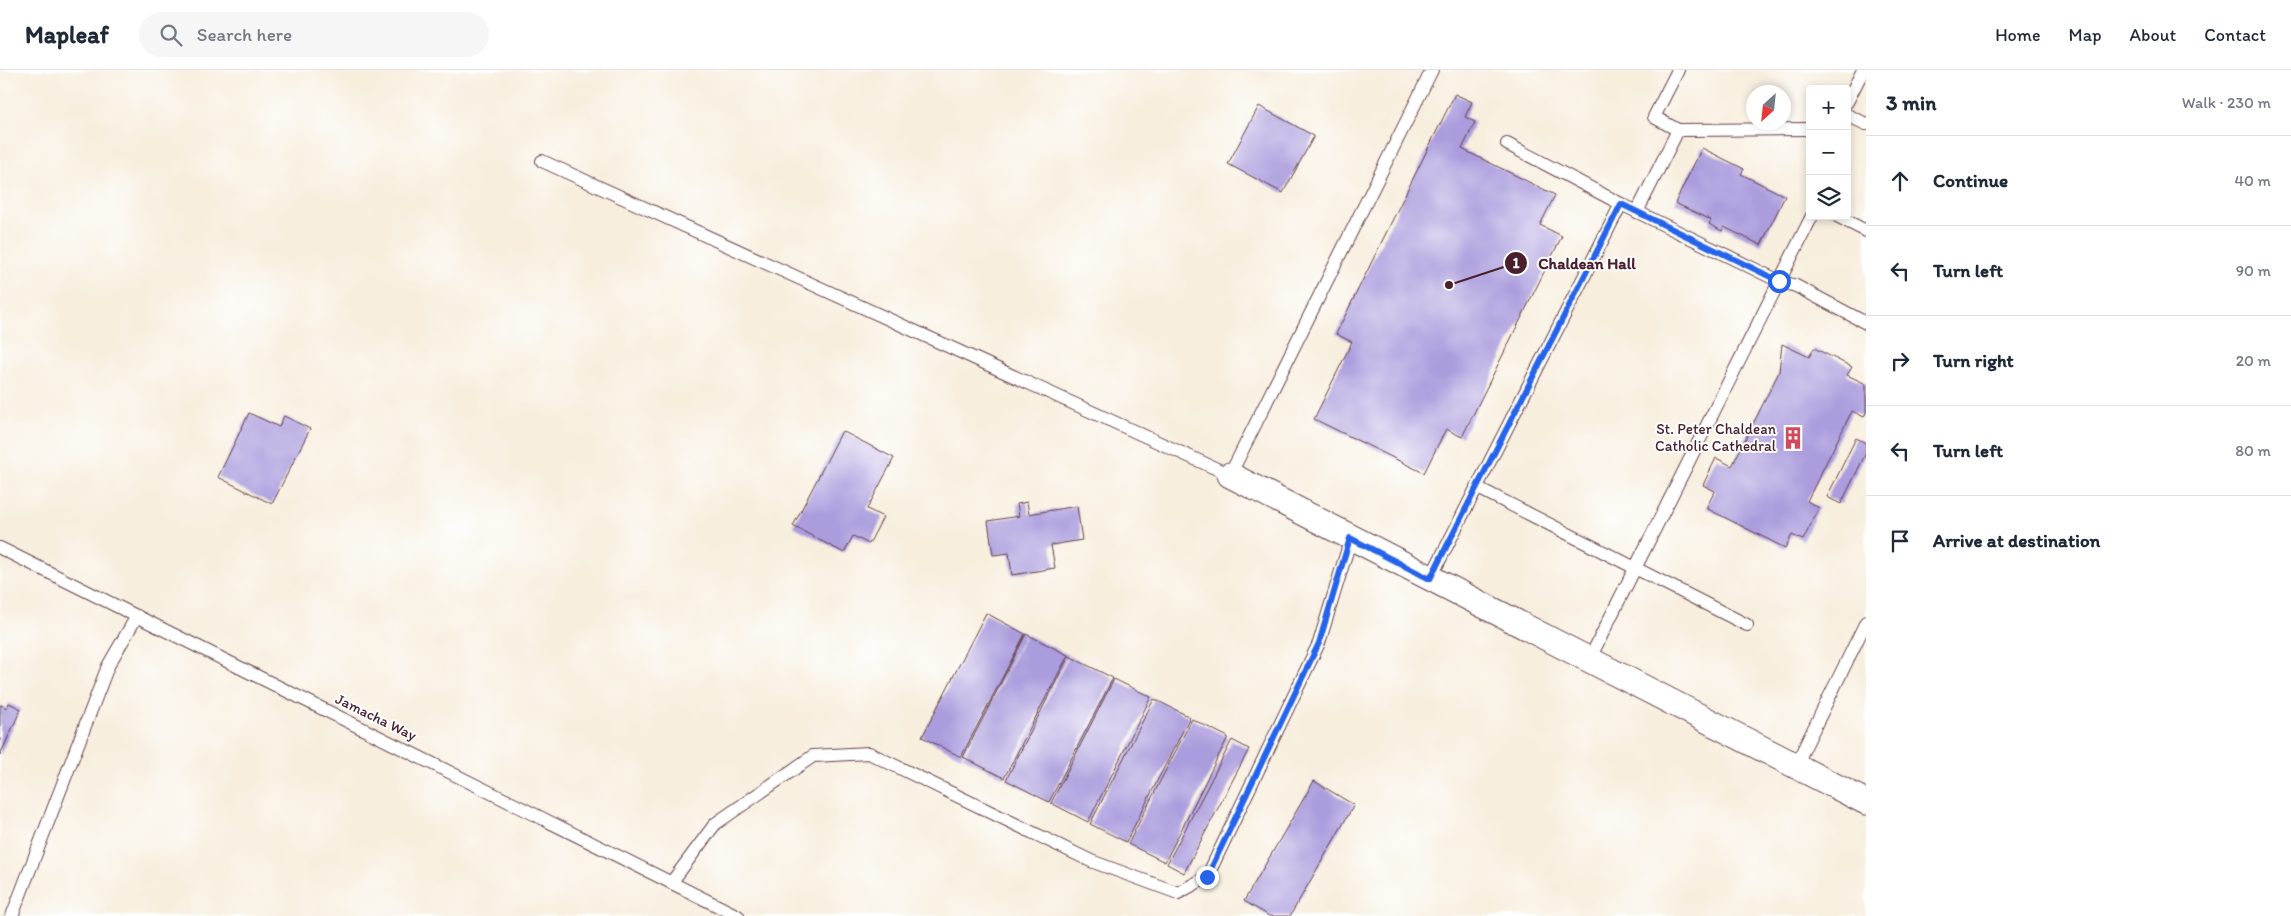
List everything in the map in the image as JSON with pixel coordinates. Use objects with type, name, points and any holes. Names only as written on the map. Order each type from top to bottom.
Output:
[{"type":"street","points":[[1230,475],[1866,802]]},
{"type":"lane","points":[[542,160],[1230,475],[1432,70]]},
{"type":"lane","points":[[1678,70],[1654,118],[1678,130],[1806,129]]},
{"type":"lane","points":[[1851,94],[1863,70]]},
{"type":"lane","points":[[1851,117],[1866,124]]},
{"type":"lane","points":[[1637,212],[1678,130]]},
{"type":"lane","points":[[1508,144],[1621,204],[1779,281],[1796,286],[1866,323]]},
{"type":"lane","points":[[1430,579],[1621,204]]},
{"type":"lane","points":[[1589,660],[1810,220]]},
{"type":"lane","points":[[1845,220],[1866,231]]},
{"type":"lane","points":[[1476,487],[1747,625]]},
{"type":"lane","points":[[671,883],[715,824],[813,756],[870,753],[1092,861],[1178,893],[1207,877],[1319,643],[1350,538]]},
{"type":"lane","name":"Jamacha Way","points":[[0,548],[738,916]]},
{"type":"lane","points":[[12,916],[108,666],[137,616]]},
{"type":"lane","points":[[1795,767],[1866,622]]},
{"type":"building","points":[[1455,94],[1472,102],[1465,117],[1475,122],[1462,149],[1555,195],[1540,225],[1562,236],[1462,437],[1446,429],[1424,473],[1314,419],[1352,342],[1336,334]]},
{"type":"building","points":[[1259,106],[1314,136],[1283,193],[1228,164]]},
{"type":"building","points":[[1702,148],[1744,169],[1741,174],[1785,196],[1761,245],[1724,227],[1722,231],[1709,224],[1711,220],[1675,203]]},
{"type":"building","name":"St. Peter Chaldean Catholic Cathedral","points":[[1782,344],[1809,357],[1814,348],[1852,367],[1847,375],[1866,384],[1866,412],[1864,417],[1852,411],[1807,501],[1819,508],[1803,540],[1792,535],[1785,548],[1706,508],[1715,491],[1703,485],[1716,458],[1732,466],[1779,372]]},
{"type":"building","points":[[249,413],[279,427],[284,416],[310,429],[272,504],[218,477]]},
{"type":"building","points":[[842,431],[894,458],[867,509],[883,517],[869,544],[853,536],[844,553],[793,526]]},
{"type":"building","points":[[1856,438],[1866,443],[1866,453],[1841,504],[1827,497]]},
{"type":"building","points":[[1027,502],[1029,514],[1077,506],[1082,540],[1051,545],[1055,568],[1012,575],[1009,553],[993,555],[988,521],[1019,516],[1017,504]]},
{"type":"building","points":[[986,613],[1025,634],[961,757],[922,737]]},
{"type":"building","points":[[1026,634],[1068,655],[1004,778],[963,757]]},
{"type":"building","points":[[1069,656],[1113,678],[1049,802],[1006,780]]},
{"type":"building","points":[[1114,679],[1151,697],[1088,822],[1051,803]]},
{"type":"building","points":[[1154,699],[1190,717],[1126,842],[1090,824]]},
{"type":"building","points":[[9,703],[21,709],[0,755],[0,705],[7,708]]},
{"type":"building","points":[[1192,719],[1228,737],[1165,862],[1128,844]]},
{"type":"building","points":[[1232,740],[1249,749],[1184,873],[1167,864]]},
{"type":"building","points":[[1314,781],[1354,805],[1290,916],[1269,916],[1244,901]]},
{"type":"place","name":"Chaldean Hall","points":[[1449,285]]},
{"type":"place","name":"St. Peter Chaldean Catholic Cathedral","points":[[1793,438]]},
{"type":"route","points":[[1207,877],[1319,643],[1350,538],[1430,579],[1621,204],[1779,281]]}]
